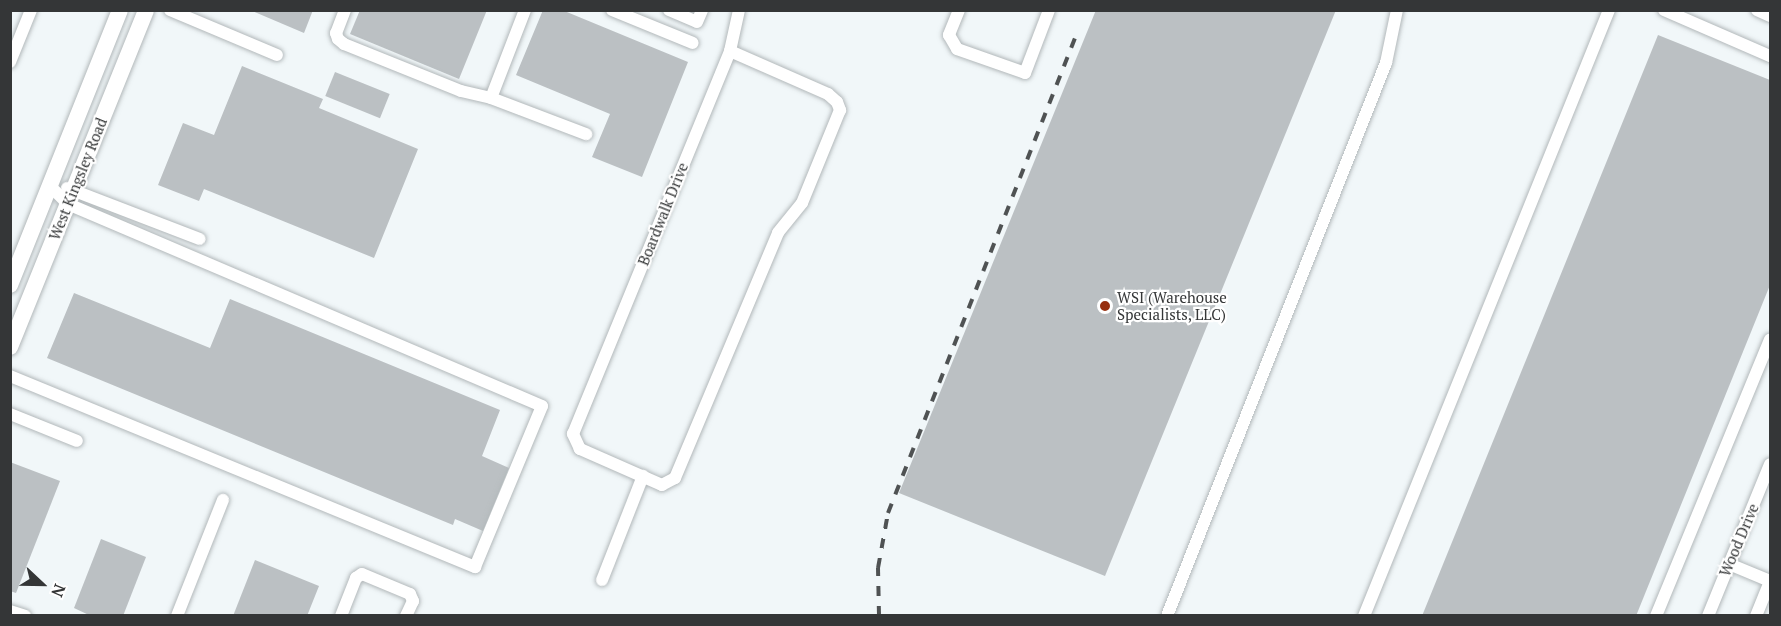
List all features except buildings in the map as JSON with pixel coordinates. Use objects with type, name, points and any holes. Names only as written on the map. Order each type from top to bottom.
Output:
[{"type":"main road","name":"West Kingsley Road","points":[[10,285],[120,10]]},
{"type":"main road","name":"West Kingsley Road","points":[[10,347],[146,10]]},
{"type":"street","points":[[10,62],[31,10]]},
{"type":"street","points":[[170,10],[277,55]]},
{"type":"street","points":[[345,10],[336,33],[344,45],[461,91],[491,98],[586,134]]},
{"type":"street","points":[[491,98],[525,10]]},
{"type":"street","points":[[612,10],[693,43]]},
{"type":"street","points":[[669,10],[698,22],[702,10]]},
{"type":"street","name":"Boardwalk Drive","points":[[730,51],[828,94],[837,102],[840,110],[802,203],[778,233],[675,478],[662,484],[580,449],[573,434],[730,51],[739,10]]},
{"type":"street","points":[[959,10],[949,35],[957,49],[1025,73],[1049,10]]},
{"type":"street","points":[[1167,615],[1386,63],[1397,10]]},
{"type":"street","points":[[1364,615],[1609,10]]},
{"type":"street","points":[[1664,10],[1770,57]]},
{"type":"street","points":[[1757,10],[1770,16]]},
{"type":"street","points":[[10,376],[475,567],[542,406],[50,186]]},
{"type":"street","points":[[71,196],[200,239]]},
{"type":"street","points":[[1656,615],[1770,340]]},
{"type":"street","points":[[10,414],[77,441]]},
{"type":"street","name":"Wood Drive","points":[[1708,615],[1768,478],[1770,465]]},
{"type":"street","points":[[602,580],[644,476]]},
{"type":"street","points":[[177,615],[223,500]]},
{"type":"street","points":[[1729,564],[1770,581],[1756,615]]},
{"type":"street","points":[[340,615],[356,578],[362,574],[410,594],[412,601],[406,615]]},
{"type":"railway","points":[[879,616],[878,568],[888,513],[1075,38]]},
{"type":"place","name":"WSI (Warehouse Specialists, LLC)","points":[[1105,306]]}]
